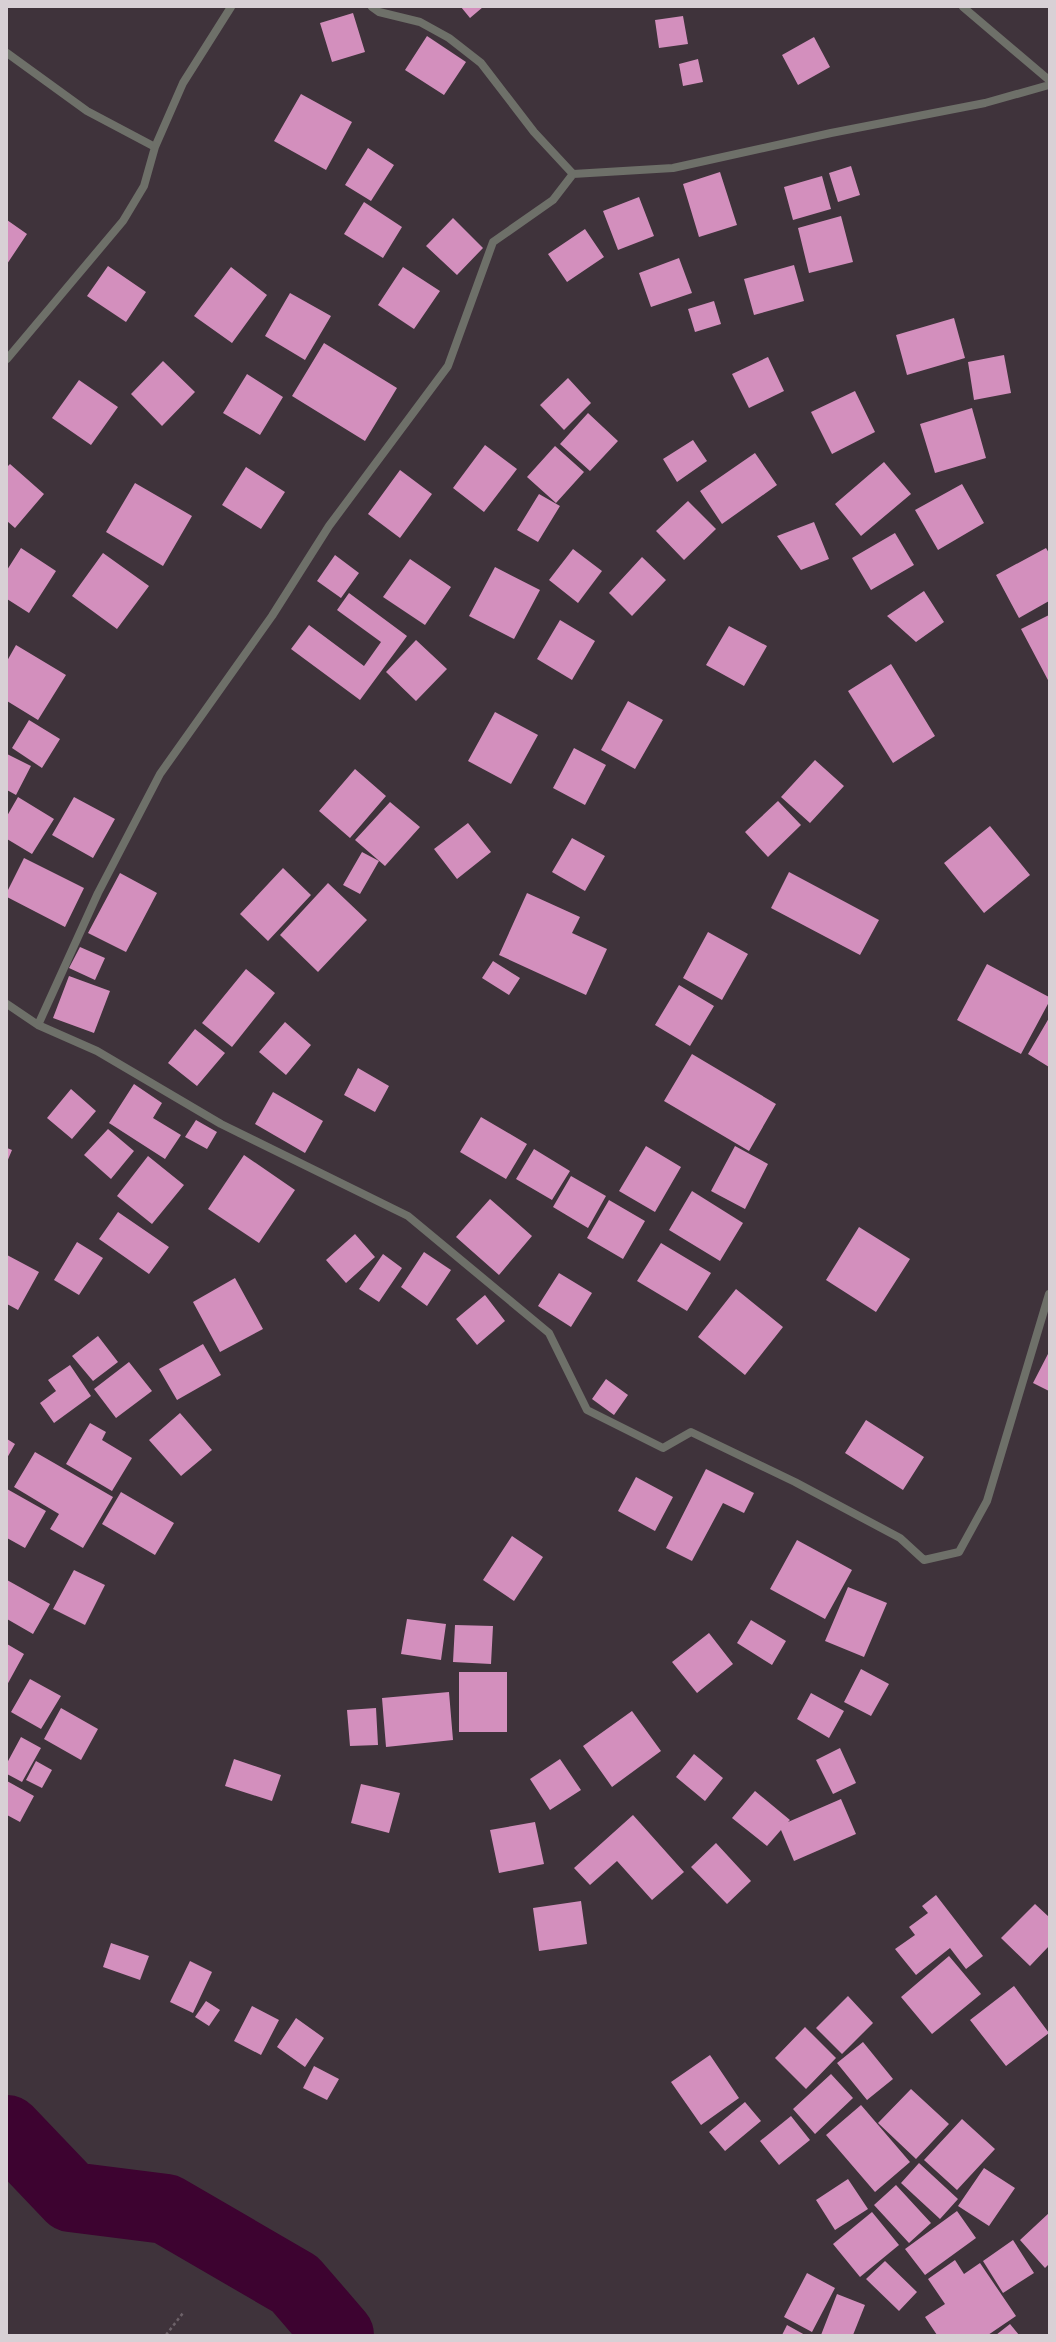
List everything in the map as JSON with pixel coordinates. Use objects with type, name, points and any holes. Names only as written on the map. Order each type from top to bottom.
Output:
[{"type":"street","points":[[7,359],[123,221],[144,186],[155,147],[183,83],[231,7]]},
{"type":"street","points":[[372,7],[379,12],[420,22],[449,38],[481,64],[534,132],[573,174]]},
{"type":"street","points":[[962,7],[1049,80]]},
{"type":"street","points":[[7,53],[87,111],[155,147]]},
{"type":"street","points":[[38,1025],[98,893],[160,774],[272,616],[328,526],[448,366],[493,242],[553,200],[573,174],[673,168],[831,132],[985,102],[1049,85]]},
{"type":"street","points":[[7,1004],[38,1025],[97,1051],[221,1124],[408,1216],[549,1333],[586,1410],[663,1448],[691,1432],[795,1482],[900,1538],[924,1560],[959,1552],[987,1502],[1049,1294]]},
{"type":"path","points":[[166,2335],[183,2313]]},
{"type":"building","points":[[461,7],[483,7],[470,18]]},
{"type":"building","points":[[353,13],[365,52],[332,62],[320,23]]},
{"type":"building","points":[[683,16],[688,44],[659,48],[655,20]]},
{"type":"building","points":[[427,36],[466,62],[444,95],[405,70]]},
{"type":"building","points":[[814,37],[830,67],[798,85],[782,55]]},
{"type":"building","points":[[698,59],[703,82],[683,86],[679,64]]},
{"type":"building","points":[[301,94],[352,122],[326,170],[274,141]]},
{"type":"building","points":[[368,148],[394,165],[371,201],[345,185]]},
{"type":"building","points":[[851,166],[860,195],[838,202],[829,173]]},
{"type":"building","points":[[720,172],[737,225],[699,237],[683,184]]},
{"type":"building","points":[[822,176],[831,209],[793,220],[784,187]]},
{"type":"building","points":[[639,197],[654,236],[618,250],[603,211]]},
{"type":"building","points":[[364,202],[402,227],[383,258],[344,234]]},
{"type":"building","points":[[841,216],[853,262],[809,273],[798,228]]},
{"type":"building","points":[[453,218],[483,248],[457,275],[426,246]]},
{"type":"building","points":[[7,220],[27,234],[7,264]]},
{"type":"building","points":[[585,229],[604,257],[567,282],[548,254]]},
{"type":"building","points":[[679,258],[692,293],[651,307],[639,273]]},
{"type":"building","points":[[794,265],[804,301],[754,315],[744,279]]},
{"type":"building","points":[[108,266],[146,292],[126,322],[87,296]]},
{"type":"building","points":[[231,267],[267,295],[232,343],[194,316]]},
{"type":"building","points":[[403,267],[440,291],[414,329],[378,305]]},
{"type":"building","points":[[290,293],[331,316],[305,360],[265,336]]},
{"type":"building","points":[[714,301],[721,324],[695,332],[688,309]]},
{"type":"building","points":[[954,318],[965,358],[907,375],[896,335]]},
{"type":"building","points":[[324,343],[397,388],[365,441],[292,396]]},
{"type":"building","points":[[1004,355],[1011,393],[974,400],[968,362]]},
{"type":"building","points":[[768,357],[784,391],[749,408],[732,374]]},
{"type":"building","points":[[163,361],[195,392],[162,426],[131,394]]},
{"type":"building","points":[[247,374],[283,397],[260,435],[223,413]]},
{"type":"building","points":[[568,378],[591,403],[564,430],[540,405]]},
{"type":"building","points":[[79,380],[118,407],[91,445],[52,418]]},
{"type":"building","points":[[855,391],[875,432],[832,454],[811,412]]},
{"type":"building","points":[[972,408],[986,458],[935,473],[920,424]]},
{"type":"building","points":[[588,413],[618,441],[590,471],[560,444]]},
{"type":"building","points":[[693,440],[707,461],[677,482],[663,459]]},
{"type":"building","points":[[485,445],[517,469],[484,512],[453,488]]},
{"type":"building","points":[[555,446],[584,472],[556,503],[527,477]]},
{"type":"building","points":[[755,453],[777,485],[722,524],[700,491]]},
{"type":"building","points":[[884,462],[911,494],[861,536],[835,504]]},
{"type":"building","points":[[10,464],[44,494],[15,528],[7,521],[7,467]]},
{"type":"building","points":[[246,467],[285,492],[261,529],[222,505]]},
{"type":"building","points":[[400,470],[432,494],[400,538],[368,514]]},
{"type":"building","points":[[135,483],[192,516],[163,566],[106,532]]},
{"type":"building","points":[[962,484],[984,523],[938,550],[915,510]]},
{"type":"building","points":[[539,494],[560,506],[538,542],[517,530]]},
{"type":"building","points":[[688,501],[716,529],[684,560],[656,531]]},
{"type":"building","points":[[814,522],[829,559],[801,570],[777,536]]},
{"type":"building","points":[[895,533],[914,565],[871,590],[852,558]]},
{"type":"building","points":[[21,548],[56,571],[29,613],[7,599],[7,570]]},
{"type":"building","points":[[1046,548],[1049,553],[1049,601],[1019,618],[996,575]]},
{"type":"building","points":[[573,549],[602,571],[578,603],[549,580]]},
{"type":"building","points":[[103,553],[149,586],[117,629],[72,596]]},
{"type":"building","points":[[335,555],[359,573],[341,598],[317,581]]},
{"type":"building","points":[[642,557],[666,580],[632,616],[609,593]]},
{"type":"building","points":[[410,559],[451,587],[425,625],[383,597]]},
{"type":"building","points":[[495,567],[540,590],[514,639],[469,616]]},
{"type":"building","points":[[924,591],[944,622],[916,642],[887,616]]},
{"type":"building","points":[[349,593],[407,636],[360,700],[291,649],[309,625],[364,666],[381,642],[337,610]]},
{"type":"building","points":[[1049,615],[1049,682],[1021,629]]},
{"type":"building","points":[[560,620],[595,641],[572,680],[537,659]]},
{"type":"building","points":[[729,626],[767,646],[744,686],[706,665]]},
{"type":"building","points":[[416,640],[447,669],[416,701],[386,672]]},
{"type":"building","points":[[16,645],[66,675],[38,720],[7,701],[7,661]]},
{"type":"building","points":[[891,664],[935,736],[893,763],[848,691]]},
{"type":"building","points":[[628,701],[663,720],[635,769],[601,750]]},
{"type":"building","points":[[495,712],[538,735],[511,784],[468,761]]},
{"type":"building","points":[[29,720],[60,739],[42,768],[12,748]]},
{"type":"building","points":[[574,748],[606,765],[585,805],[553,788]]},
{"type":"building","points":[[7,754],[31,766],[16,795],[7,790]]},
{"type":"building","points":[[815,760],[844,786],[810,823],[781,797]]},
{"type":"building","points":[[355,769],[386,796],[350,838],[319,811]]},
{"type":"building","points":[[18,797],[54,819],[32,854],[7,839],[7,816]]},
{"type":"building","points":[[74,797],[115,819],[93,858],[52,835]]},
{"type":"building","points":[[778,801],[801,825],[768,857],[745,832]]},
{"type":"building","points":[[390,802],[420,827],[385,866],[355,840]]},
{"type":"building","points":[[468,823],[491,852],[457,879],[434,849]]},
{"type":"building","points":[[990,826],[1030,875],[984,913],[944,863]]},
{"type":"building","points":[[572,838],[605,856],[585,891],[552,872]]},
{"type":"building","points":[[362,852],[379,861],[360,894],[343,885]]},
{"type":"building","points":[[24,858],[84,888],[65,927],[7,897],[7,892]]},
{"type":"building","points":[[283,868],[311,895],[268,941],[240,914]]},
{"type":"building","points":[[789,872],[879,920],[860,955],[771,908]]},
{"type":"building","points":[[120,873],[157,893],[126,952],[88,933]]},
{"type":"building","points":[[328,883],[367,920],[318,972],[280,935]]},
{"type":"building","points":[[527,893],[580,917],[572,933],[607,949],[586,995],[499,955]]},
{"type":"building","points":[[708,932],[748,954],[722,1000],[683,978]]},
{"type":"building","points":[[80,947],[105,958],[95,980],[69,968]]},
{"type":"building","points":[[493,961],[520,978],[509,995],[482,978]]},
{"type":"building","points":[[987,964],[1049,997],[1049,1002],[1021,1054],[957,1020]]},
{"type":"building","points":[[246,969],[275,993],[232,1047],[202,1023]]},
{"type":"building","points":[[69,976],[110,991],[94,1033],[53,1018]]},
{"type":"building","points":[[679,985],[714,1006],[690,1046],[655,1025]]},
{"type":"building","points":[[1049,1018],[1049,1067],[1028,1054]]},
{"type":"building","points":[[285,1022],[311,1045],[286,1075],[259,1052]]},
{"type":"building","points":[[195,1029],[225,1053],[197,1086],[168,1063]]},
{"type":"building","points":[[692,1054],[776,1104],[749,1151],[664,1101]]},
{"type":"building","points":[[358,1068],[389,1086],[375,1112],[344,1095]]},
{"type":"building","points":[[134,1084],[162,1103],[153,1118],[181,1135],[165,1159],[109,1123]]},
{"type":"building","points":[[71,1089],[96,1111],[72,1139],[47,1118]]},
{"type":"building","points":[[273,1092],[323,1121],[305,1153],[255,1124]]},
{"type":"building","points":[[481,1117],[527,1144],[506,1179],[460,1152]]},
{"type":"building","points":[[196,1120],[217,1132],[207,1149],[185,1137]]},
{"type":"building","points":[[108,1129],[134,1151],[111,1179],[84,1155]]},
{"type":"building","points":[[646,1146],[681,1167],[655,1212],[619,1191]]},
{"type":"building","points":[[735,1146],[768,1164],[745,1209],[711,1191]]},
{"type":"building","points":[[7,1148],[12,1150],[7,1162]]},
{"type":"building","points":[[534,1149],[570,1171],[552,1200],[516,1179]]},
{"type":"building","points":[[244,1155],[295,1190],[259,1243],[208,1209]]},
{"type":"building","points":[[148,1156],[184,1185],[152,1224],[117,1196]]},
{"type":"building","points":[[571,1176],[606,1196],[588,1228],[553,1207]]},
{"type":"building","points":[[692,1191],[743,1223],[720,1261],[669,1230]]},
{"type":"building","points":[[490,1199],[532,1236],[499,1275],[456,1237]]},
{"type":"building","points":[[609,1200],[645,1221],[623,1259],[587,1238]]},
{"type":"building","points":[[118,1212],[169,1247],[149,1274],[99,1239]]},
{"type":"building","points":[[859,1227],[910,1259],[876,1312],[826,1280]]},
{"type":"building","points":[[355,1234],[375,1257],[346,1283],[326,1260]]},
{"type":"building","points":[[77,1242],[103,1258],[79,1295],[54,1280]]},
{"type":"building","points":[[661,1243],[711,1273],[687,1311],[637,1281]]},
{"type":"building","points":[[424,1252],[451,1270],[427,1306],[401,1287]]},
{"type":"building","points":[[383,1254],[402,1268],[379,1302],[359,1289]]},
{"type":"building","points":[[7,1255],[39,1272],[18,1310],[7,1304]]},
{"type":"building","points":[[559,1273],[592,1293],[571,1327],[538,1306]]},
{"type":"building","points":[[235,1278],[263,1329],[220,1352],[193,1302]]},
{"type":"building","points":[[736,1289],[783,1327],[745,1375],[698,1337]]},
{"type":"building","points":[[485,1295],[505,1321],[477,1345],[456,1319]]},
{"type":"building","points":[[98,1336],[118,1362],[93,1381],[72,1356]]},
{"type":"building","points":[[203,1344],[221,1375],[177,1400],[159,1369]]},
{"type":"building","points":[[1049,1352],[1049,1391],[1033,1383]]},
{"type":"building","points":[[129,1362],[152,1391],[116,1418],[94,1389]]},
{"type":"building","points":[[70,1365],[91,1396],[54,1423],[40,1403],[56,1391],[48,1380]]},
{"type":"building","points":[[606,1379],[628,1395],[614,1415],[592,1399]]},
{"type":"building","points":[[180,1413],[212,1450],[181,1476],[149,1440]]},
{"type":"building","points":[[866,1420],[924,1457],[903,1490],[845,1453]]},
{"type":"building","points":[[90,1423],[106,1432],[102,1440],[132,1458],[112,1491],[66,1464]]},
{"type":"building","points":[[7,1439],[15,1444],[7,1458]]},
{"type":"building","points":[[35,1452],[113,1497],[83,1548],[50,1529],[59,1514],[14,1487]]},
{"type":"building","points":[[706,1469],[754,1493],[744,1513],[723,1503],[692,1561],[666,1548]]},
{"type":"building","points":[[636,1477],[673,1497],[655,1531],[618,1511]]},
{"type":"building","points":[[7,1489],[46,1511],[25,1548],[7,1538]]},
{"type":"building","points":[[121,1492],[174,1523],[155,1555],[102,1524]]},
{"type":"building","points":[[512,1536],[543,1557],[514,1601],[483,1580]]},
{"type":"building","points":[[797,1540],[852,1570],[825,1619],[770,1589]]},
{"type":"building","points":[[74,1570],[105,1585],[85,1625],[53,1609]]},
{"type":"building","points":[[7,1580],[50,1604],[33,1634],[7,1619]]},
{"type":"building","points":[[848,1587],[887,1603],[864,1657],[825,1641]]},
{"type":"building","points":[[407,1619],[446,1624],[441,1660],[401,1654]]},
{"type":"building","points":[[751,1620],[786,1641],[772,1665],[737,1643]]},
{"type":"building","points":[[455,1625],[493,1626],[491,1664],[453,1662]]},
{"type":"building","points":[[709,1633],[733,1664],[697,1693],[672,1662]]},
{"type":"building","points":[[7,1644],[24,1654],[7,1685]]},
{"type":"building","points":[[861,1669],[889,1684],[871,1716],[844,1702]]},
{"type":"building","points":[[459,1672],[507,1672],[507,1732],[459,1732]]},
{"type":"building","points":[[30,1679],[61,1696],[41,1729],[11,1712]]},
{"type":"building","points":[[449,1692],[453,1740],[386,1747],[382,1698]]},
{"type":"building","points":[[811,1693],[844,1711],[829,1738],[797,1719]]},
{"type":"building","points":[[61,1708],[98,1729],[81,1760],[44,1739]]},
{"type":"building","points":[[376,1708],[378,1745],[350,1746],[347,1710]]},
{"type":"building","points":[[632,1711],[661,1751],[612,1787],[583,1746]]},
{"type":"building","points":[[21,1737],[41,1748],[22,1782],[7,1774],[7,1763]]},
{"type":"building","points":[[840,1748],[856,1783],[833,1794],[816,1760]]},
{"type":"building","points":[[694,1754],[723,1778],[705,1801],[676,1777]]},
{"type":"building","points":[[234,1759],[281,1775],[272,1801],[225,1786]]},
{"type":"building","points":[[560,1759],[581,1790],[550,1810],[530,1779]]},
{"type":"building","points":[[36,1761],[52,1770],[42,1788],[26,1780]]},
{"type":"building","points":[[7,1781],[34,1796],[20,1822],[7,1815]]},
{"type":"building","points":[[361,1784],[400,1793],[389,1833],[351,1823]]},
{"type":"building","points":[[755,1791],[790,1820],[788,1822],[841,1799],[856,1834],[794,1861],[781,1830],[767,1846],[732,1818]]},
{"type":"building","points":[[633,1815],[684,1872],[652,1900],[617,1861],[590,1885],[574,1868]]},
{"type":"building","points":[[535,1822],[544,1864],[499,1873],[490,1830]]},
{"type":"building","points":[[716,1843],[751,1881],[727,1904],[691,1867]]},
{"type":"building","points":[[936,1895],[983,1956],[966,1969],[950,1948],[916,1975],[895,1949],[915,1935],[909,1927],[928,1913],[922,1906]]},
{"type":"building","points":[[581,1901],[587,1944],[539,1951],[533,1908]]},
{"type":"building","points":[[1035,1904],[1049,1917],[1049,1946],[1030,1966],[1001,1938]]},
{"type":"building","points":[[111,1943],[149,1956],[140,1980],[103,1967]]},
{"type":"building","points":[[949,1956],[981,1994],[932,2034],[901,1997]]},
{"type":"building","points":[[190,1961],[212,1972],[193,2013],[170,2002]]},
{"type":"building","points":[[1014,1986],[1049,2033],[1006,2066],[970,2020]]},
{"type":"building","points":[[848,1996],[873,2023],[842,2054],[816,2028]]},
{"type":"building","points":[[206,2001],[220,2010],[209,2026],[195,2017]]},
{"type":"building","points":[[252,2006],[279,2020],[261,2055],[234,2041]]},
{"type":"building","points":[[296,2018],[324,2038],[305,2067],[277,2047]]},
{"type":"building","points":[[805,2027],[836,2058],[806,2089],[775,2058]]},
{"type":"building","points":[[863,2042],[893,2079],[867,2100],[837,2063]]},
{"type":"building","points":[[710,2055],[739,2098],[701,2125],[671,2082]]},
{"type":"building","points":[[314,2066],[339,2079],[327,2100],[303,2088]]},
{"type":"building","points":[[831,2074],[853,2098],[815,2134],[793,2109]]},
{"type":"building","points":[[911,2089],[949,2124],[916,2159],[878,2123]]},
{"type":"building","points":[[745,2102],[761,2121],[725,2151],[709,2132]]},
{"type":"building","points":[[861,2105],[910,2162],[875,2192],[826,2135]]},
{"type":"building","points":[[791,2116],[810,2140],[779,2165],[760,2141]]},
{"type":"building","points":[[962,2119],[995,2149],[957,2190],[924,2160]]},
{"type":"building","points":[[919,2163],[958,2199],[940,2219],[901,2183]]},
{"type":"building","points":[[984,2168],[1015,2188],[989,2226],[958,2206]]},
{"type":"building","points":[[848,2179],[868,2209],[835,2230],[816,2200]]},
{"type":"building","points":[[896,2185],[931,2223],[909,2243],[874,2205]]},
{"type":"building","points":[[957,2211],[976,2238],[925,2275],[905,2249]]},
{"type":"building","points":[[872,2212],[899,2245],[860,2277],[833,2244]]},
{"type":"building","points":[[1049,2213],[1049,2264],[1045,2268],[1020,2240]]},
{"type":"building","points":[[1013,2240],[1034,2273],[1003,2293],[983,2261]]},
{"type":"building","points":[[955,2260],[964,2274],[980,2263],[1016,2316],[988,2335],[937,2335],[925,2317],[945,2304],[928,2279]]},
{"type":"building","points":[[885,2261],[917,2292],[899,2311],[866,2279]]},
{"type":"building","points":[[807,2273],[835,2288],[812,2332],[784,2317]]},
{"type":"building","points":[[837,2294],[865,2305],[853,2335],[821,2335]]},
{"type":"building","points":[[1010,2324],[1019,2335],[996,2335]]},
{"type":"building","points":[[787,2325],[805,2335],[782,2335]]},
{"type":"waterway","points":[[7,2130],[71,2197],[166,2209],[295,2284],[339,2335]]}]
